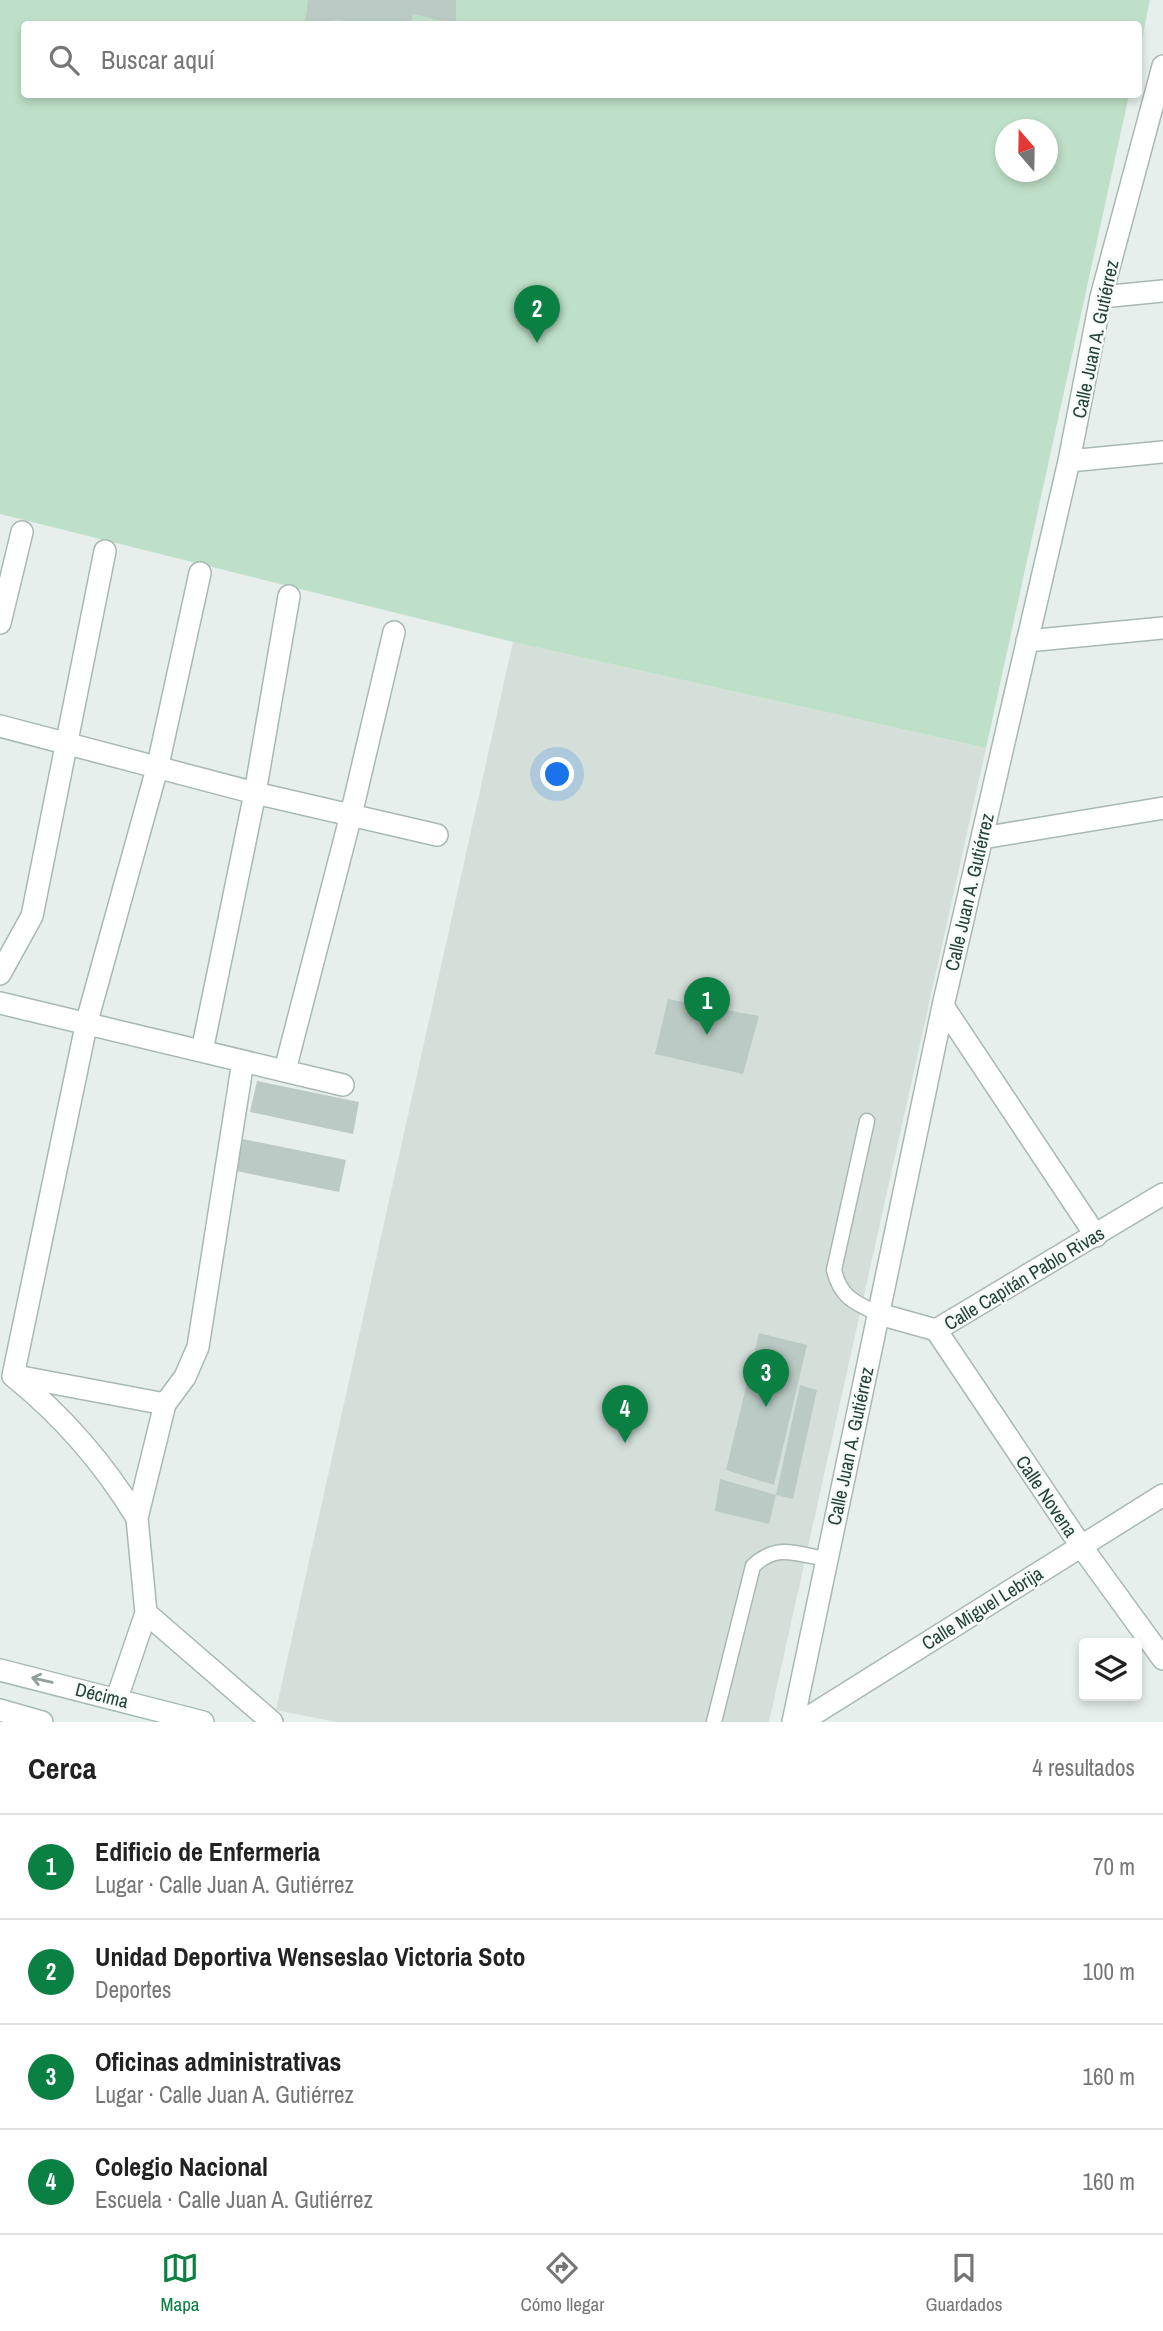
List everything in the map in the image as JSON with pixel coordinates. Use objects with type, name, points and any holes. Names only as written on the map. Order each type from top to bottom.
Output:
[{"type":"street","name":"Calle Juan A. Gutiérrez","points":[[793,1722],[943,1006],[1069,461],[1101,298],[1163,66]]},
{"type":"street","points":[[1101,298],[1163,291]]},
{"type":"street","points":[[1069,461],[1163,452]]},
{"type":"street","points":[[0,623],[22,532]]},
{"type":"street","points":[[0,974],[32,916],[105,551]]},
{"type":"street","points":[[7,1374],[87,1021],[158,765],[200,573]]},
{"type":"street","points":[[202,1051],[255,793],[289,596]]},
{"type":"street","points":[[1027,641],[1163,628]]},
{"type":"street","points":[[285,1070],[351,815],[394,632]]},
{"type":"street","points":[[0,726],[158,765],[255,793],[437,835]]},
{"type":"street","points":[[982,838],[1163,808]]},
{"type":"street","points":[[0,1003],[87,1021],[342,1085]]},
{"type":"street","points":[[943,1006],[1096,1236]]},
{"type":"street","points":[[117,1698],[146,1613],[137,1518],[165,1404],[185,1377],[198,1347],[243,1061]]},
{"type":"street","name":"Calle Capitán Pablo Rivas","points":[[879,1314],[936,1330],[1163,1194]]},
{"type":"street","name":"Calle Novena","points":[[936,1330],[1081,1546],[1163,1659]]},
{"type":"street","points":[[7,1374],[165,1404]]},
{"type":"street","points":[[7,1374],[53,1408],[85,1443],[112,1476],[137,1518]]},
{"type":"street","name":"Calle Miguel Lebrija","points":[[801,1722],[1163,1495]]},
{"type":"street","points":[[146,1613],[272,1722]]},
{"type":"street","name":"Décima","points":[[0,1670],[203,1722]]},
{"type":"street","points":[[0,1710],[42,1722]]},
{"type":"lane","points":[[867,1121],[834,1270],[838,1287],[850,1301],[879,1314]]},
{"type":"lane","points":[[714,1722],[753,1566],[763,1556],[778,1550],[826,1559]]},
{"type":"shaded area","points":[[513,642],[986,748],[769,1722],[336,1722],[276,1710]]},
{"type":"green space","points":[[0,0],[1150,0],[1142,39],[1142,21],[21,21],[21,98],[1128,98],[986,748],[513,642],[0,514]]},
{"type":"building","points":[[308,0],[456,0],[456,21],[413,14],[412,21],[305,21]]},
{"type":"building","points":[[668,999],[759,1016],[743,1074],[655,1054]]},
{"type":"building","points":[[257,1081],[359,1102],[353,1134],[250,1112]]},
{"type":"building","points":[[243,1139],[346,1160],[339,1192],[236,1171]]},
{"type":"building","points":[[759,1333],[807,1345],[774,1485],[726,1470]]},
{"type":"building","points":[[800,1385],[817,1390],[793,1499],[776,1495]]},
{"type":"building","points":[[720,1479],[776,1495],[769,1524],[715,1511]]},
{"type":"place","name":"Unidad Deportiva Wenseslao Victoria Soto","points":[[537,343]]},
{"type":"place","name":"Edificio de Enfermeria","points":[[707,1035]]},
{"type":"place","name":"Oficinas administrativas","points":[[766,1407]]},
{"type":"place","name":"Colegio Nacional","points":[[625,1443]]}]
